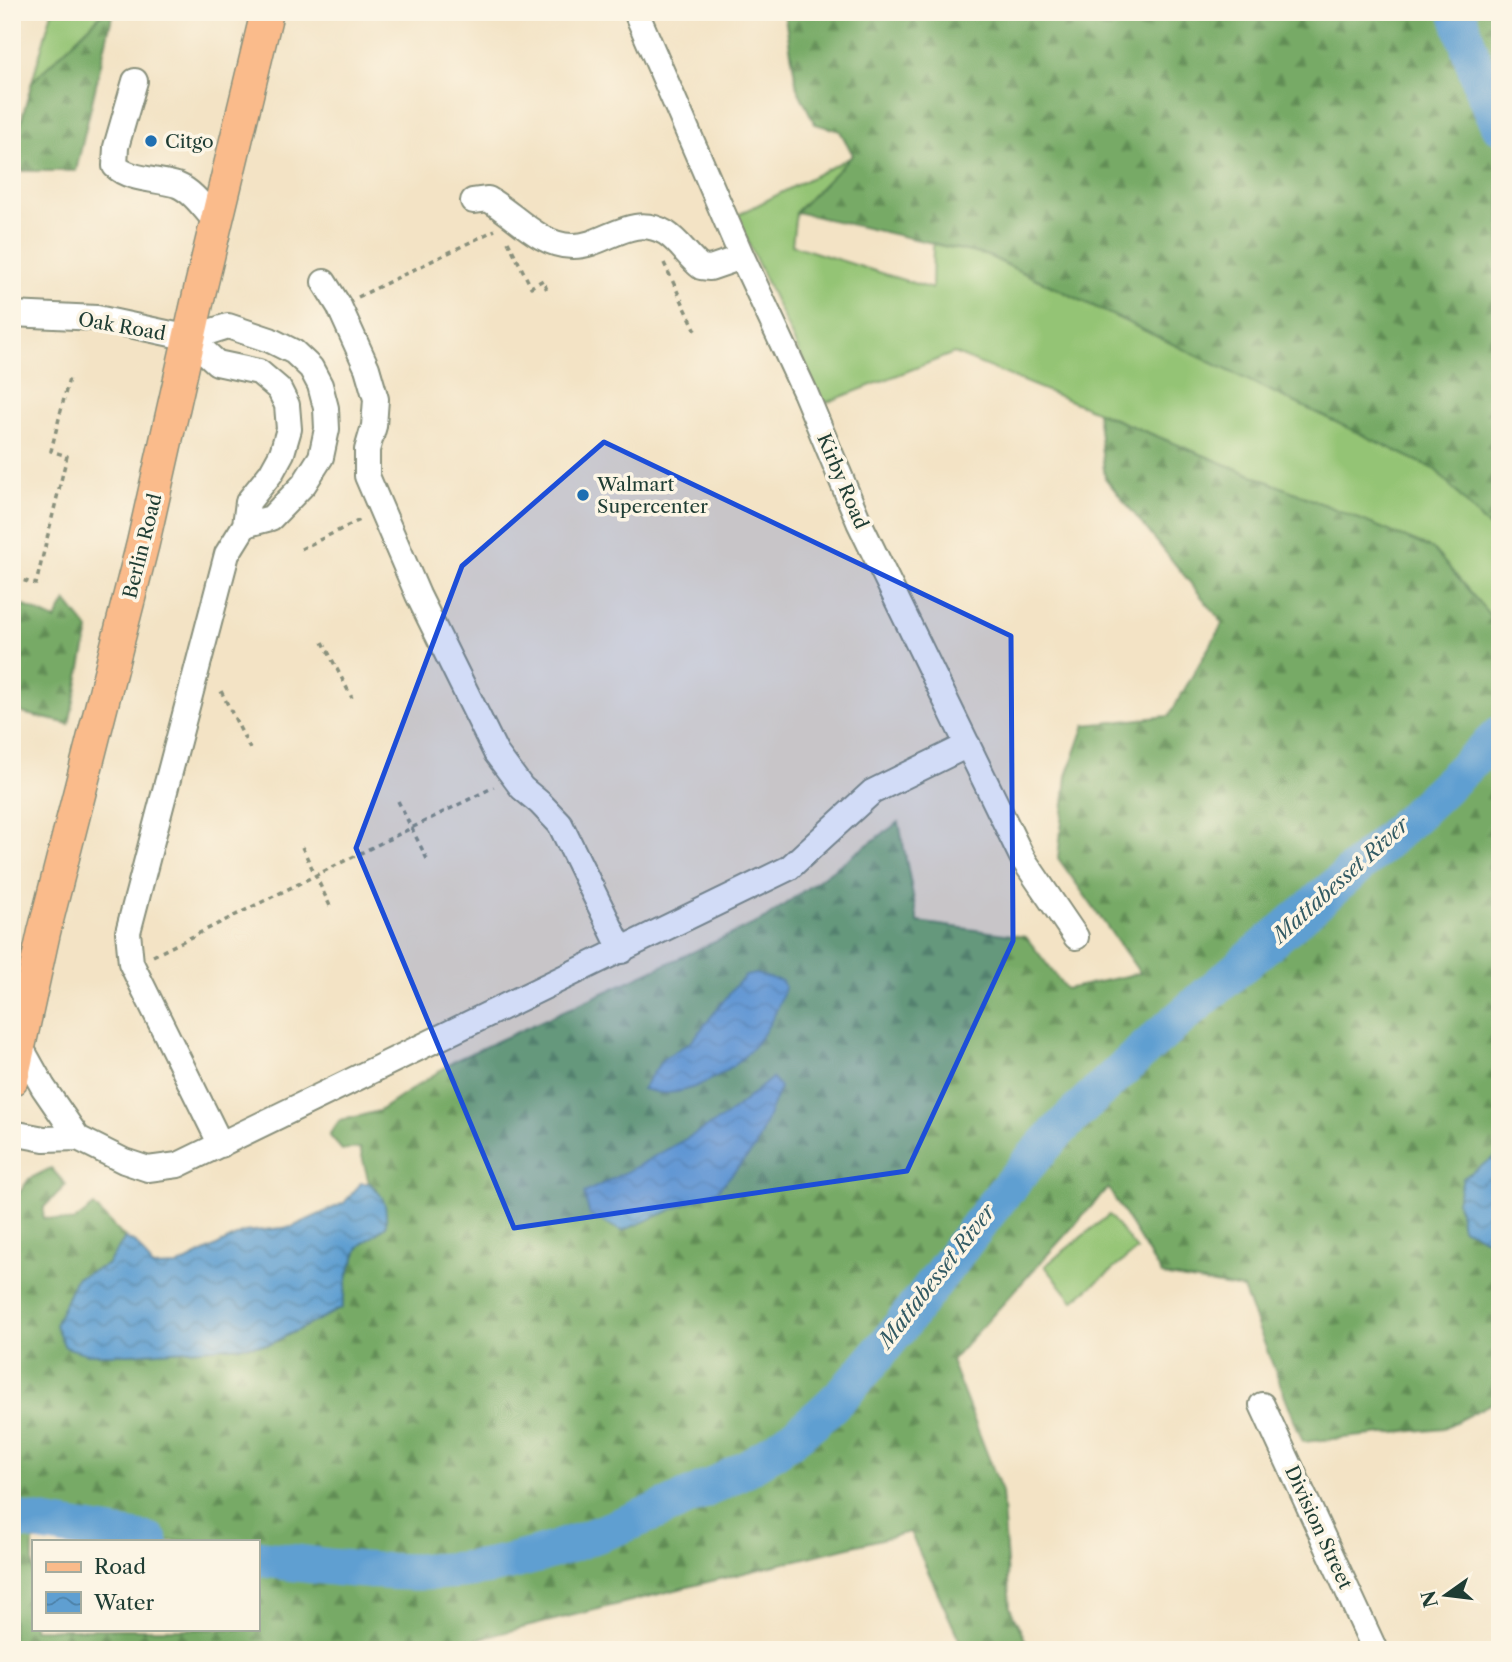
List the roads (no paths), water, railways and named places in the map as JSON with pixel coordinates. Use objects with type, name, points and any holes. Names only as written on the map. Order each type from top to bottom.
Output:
[{"type":"main road","name":"Berlin Road","points":[[12,1079],[47,919],[144,543],[267,12]]},
{"type":"street","name":"Kirby Road","points":[[636,12],[742,257],[805,392],[859,522],[1023,859],[1076,937]]},
{"type":"street","points":[[135,81],[116,148],[115,166],[122,172],[187,190],[217,223]]},
{"type":"street","points":[[472,201],[488,199],[546,238],[562,244],[587,244],[621,230],[646,226],[668,235],[701,267],[710,268],[742,257]]},
{"type":"street","points":[[324,282],[339,306],[367,368],[376,399],[374,426],[367,450],[368,476],[418,596],[496,753],[522,788],[560,824],[622,951]]},
{"type":"street","name":"Oak Road","points":[[12,314],[97,318],[190,338]]},
{"type":"street","points":[[221,1145],[131,963],[128,932],[227,554],[245,525],[248,502],[271,473],[282,453],[289,429],[287,405],[279,388],[259,372],[217,363],[190,338],[228,326],[270,340],[294,352],[311,368],[320,385],[326,408],[327,429],[321,457],[304,484],[271,518],[245,525]]},
{"type":"street","points":[[12,1133],[44,1139],[78,1138],[124,1161],[148,1169],[178,1165],[789,868],[872,792],[968,745]]},
{"type":"street","points":[[19,1044],[43,1087],[78,1138]]},
{"type":"street","name":"Division Street","points":[[1262,1405],[1375,1650]]},
{"type":"water","points":[[755,974],[782,981],[785,988],[773,1018],[746,1055],[721,1074],[680,1092],[659,1093],[642,1089],[663,1059],[692,1041],[737,984],[746,976]]},
{"type":"water","points":[[772,1078],[780,1087],[755,1148],[717,1191],[622,1231],[590,1216],[584,1193],[725,1117]]},
{"type":"water","points":[[1500,1154],[1500,1236],[1489,1240],[1462,1228],[1457,1201],[1463,1178]]},
{"type":"water","points":[[361,1183],[369,1183],[382,1197],[386,1226],[359,1247],[348,1274],[342,1308],[270,1344],[130,1354],[87,1354],[65,1347],[55,1325],[76,1278],[107,1265],[125,1238],[136,1243],[153,1267],[177,1266],[244,1232],[292,1227],[344,1203]]},
{"type":"waterway","name":"Mattabesset River","points":[[1457,12],[1484,92],[1500,126]]},
{"type":"waterway","name":"Mattabesset River","points":[[259,1558],[384,1571],[436,1572],[481,1568],[556,1549],[646,1516],[710,1487],[770,1453],[799,1433],[852,1384],[1010,1186],[1066,1123],[1166,1031],[1338,884],[1500,734]]},
{"type":"waterway","name":"Mattabesset River","points":[[12,1519],[144,1540]]},
{"type":"place","name":"Citgo","points":[[151,141]]},
{"type":"place","name":"Walmart Supercenter","points":[[583,495]]}]
